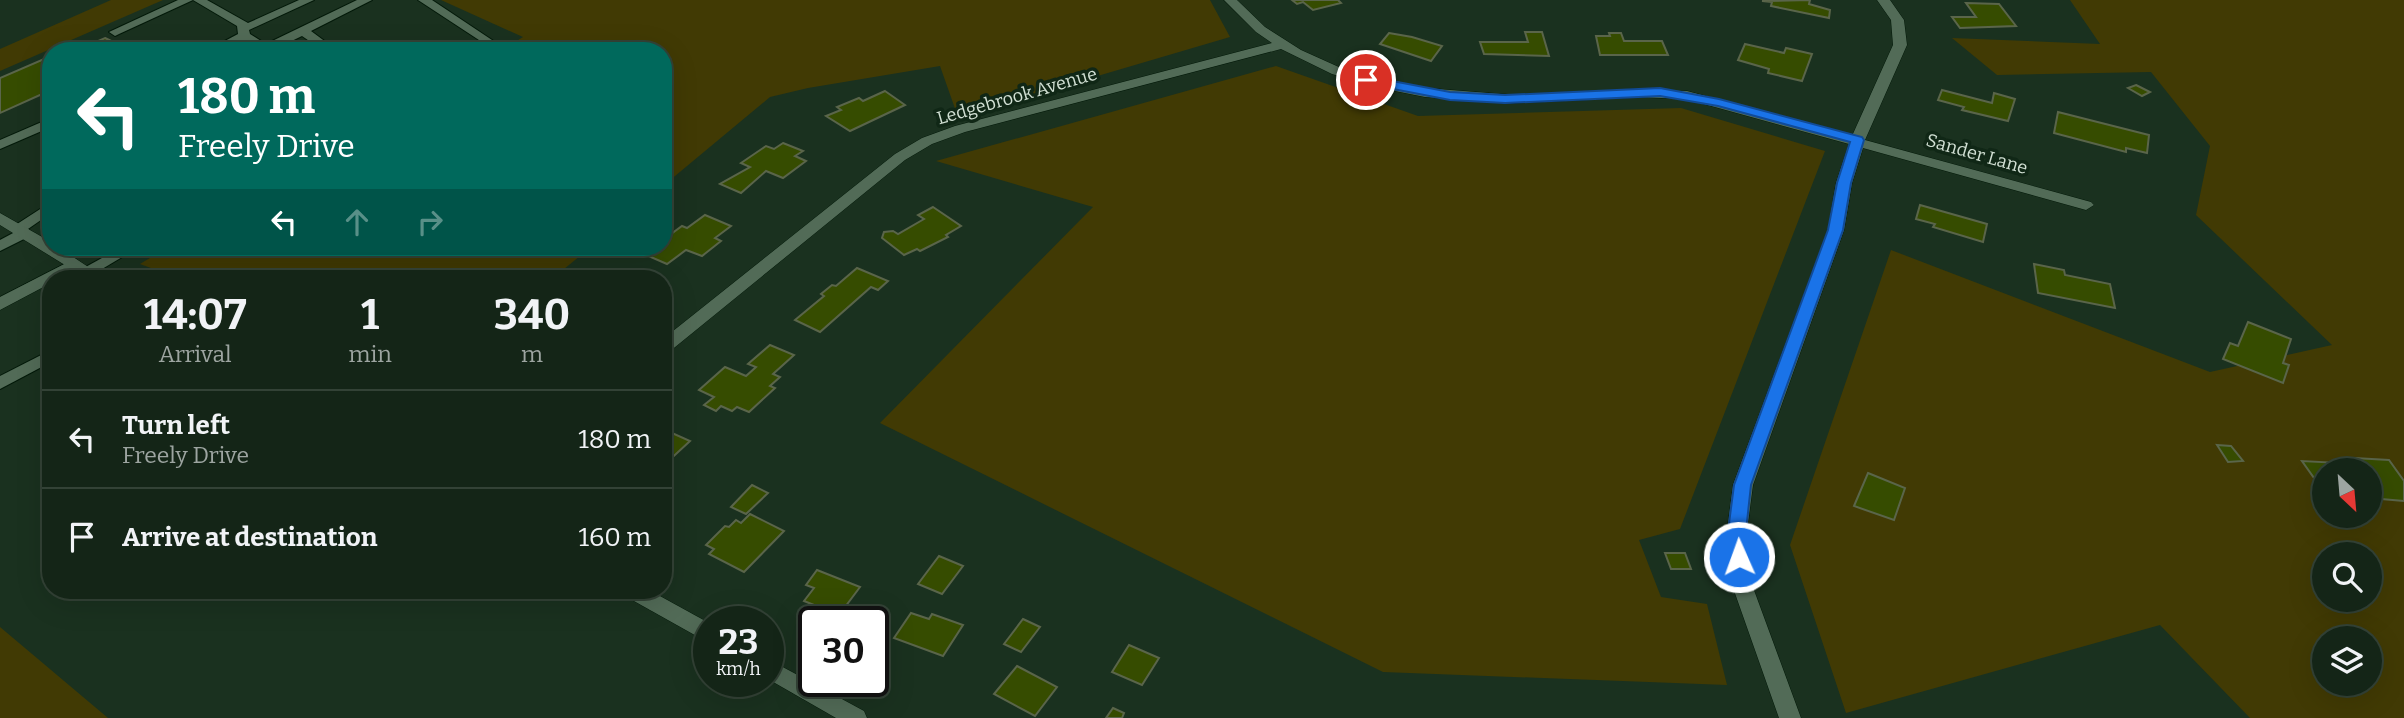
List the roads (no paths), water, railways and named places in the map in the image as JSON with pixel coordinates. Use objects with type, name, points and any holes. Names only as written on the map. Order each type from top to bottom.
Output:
[{"type":"street","name":"Sander Lane","points":[[1230,0],[1280,45],[1332,68],[1409,90],[1450,96],[1505,99],[1660,92],[1719,102],[2086,205]]},
{"type":"street","points":[[1790,718],[1741,582],[1737,531],[1743,485],[1836,230],[1844,183],[1858,140],[1900,45],[1898,19],[1883,0]]},
{"type":"street","name":"Ledgebrook Avenue","points":[[672,341],[900,157],[927,141],[970,127],[1280,45]]},
{"type":"street","points":[[0,218],[42,244]]},
{"type":"street","points":[[62,256],[84,270]]},
{"type":"street","points":[[0,304],[42,288]]},
{"type":"street","points":[[648,599],[693,625]]},
{"type":"street","points":[[784,677],[856,718]]},
{"type":"lane","points":[[115,32],[187,0]]},
{"type":"lane","points":[[199,0],[243,24],[244,33],[257,42]]},
{"type":"lane","points":[[228,42],[308,0]]},
{"type":"lane","points":[[283,42],[366,0]]},
{"type":"lane","points":[[424,0],[489,42]]},
{"type":"lane","points":[[303,31],[319,42]]},
{"type":"lane","points":[[0,145],[42,126]]},
{"type":"lane","points":[[36,129],[42,133]]},
{"type":"lane","points":[[0,246],[42,214]]},
{"type":"lane","points":[[88,270],[115,256]]},
{"type":"lane","points":[[0,383],[42,360]]}]
